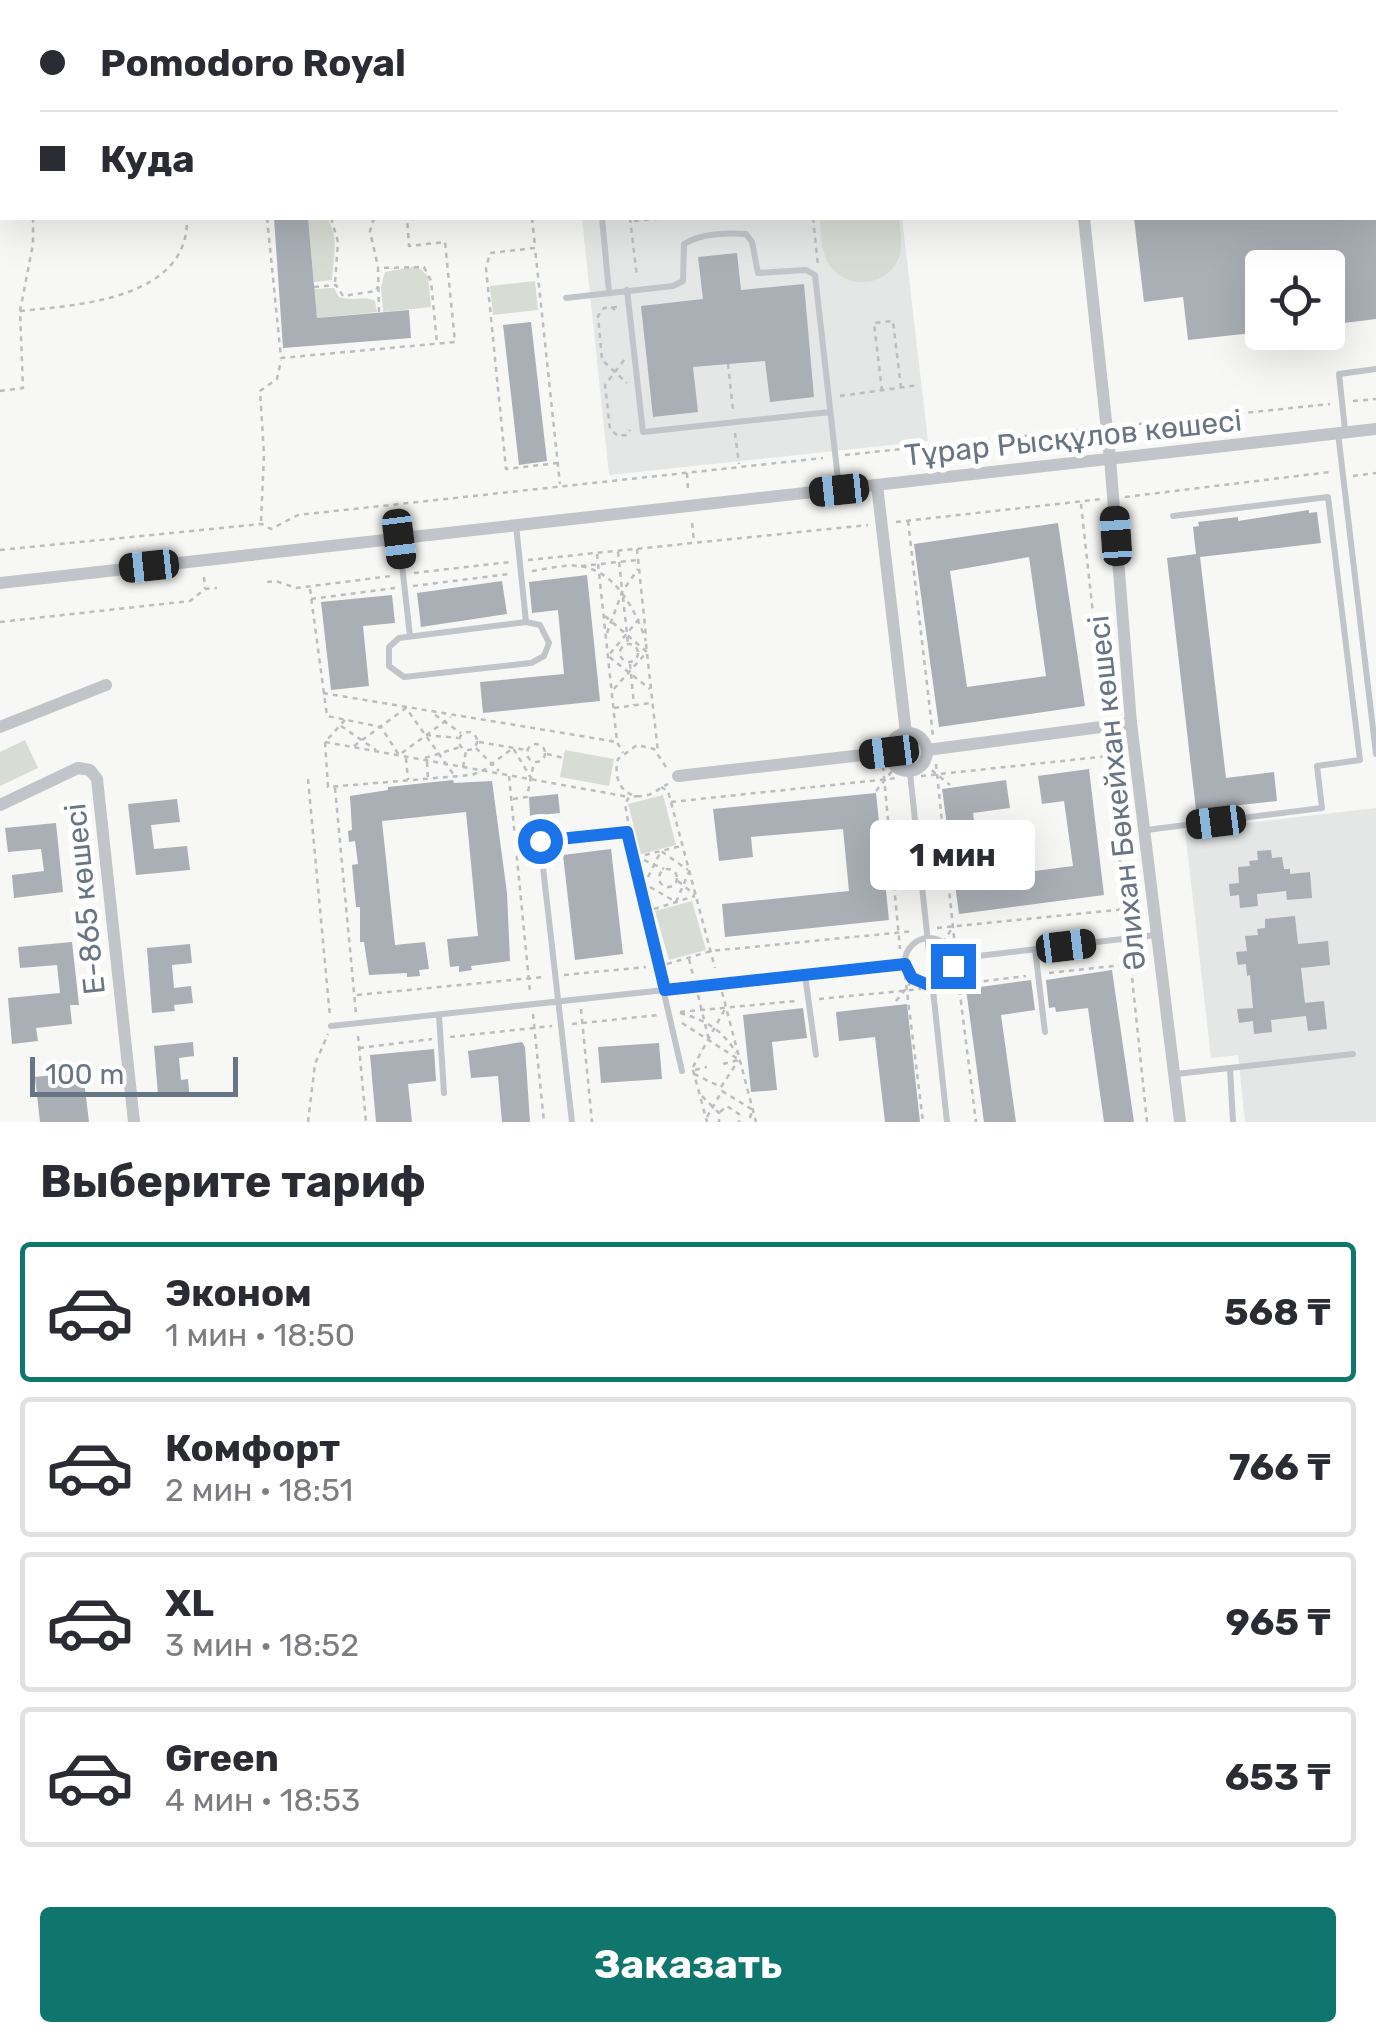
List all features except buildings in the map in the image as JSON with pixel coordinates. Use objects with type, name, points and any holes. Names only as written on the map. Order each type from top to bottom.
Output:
[{"type":"street","name":"Әлихан Бөкейхан көшесі","points":[[1084,220],[1114,498],[1131,723],[1180,1122]]},
{"type":"street","name":"Тұрар Рысқұлов көшесі","points":[[0,583],[1376,429]]},
{"type":"street","points":[[878,485],[912,759]]},
{"type":"street","points":[[0,727],[106,685]]},
{"type":"street","points":[[670,775],[912,759],[1131,723]]},
{"type":"street","points":[[906,732],[892,741],[912,759]]},
{"type":"street","name":"Е-865 көшесі","points":[[0,805],[78,768],[90,770],[96,779],[134,1122]]},
{"type":"lane","points":[[602,220],[609,292]]},
{"type":"lane","points":[[566,298],[684,281],[684,244],[694,238],[733,233],[746,234],[752,242],[758,273],[806,270],[815,274],[839,490]]},
{"type":"lane","points":[[627,290],[643,432],[830,412]]},
{"type":"lane","points":[[1376,369],[1339,374],[1343,474],[1376,754]]},
{"type":"lane","points":[[1145,830],[1322,808],[1317,766],[1360,760],[1328,496],[1172,516]]},
{"type":"lane","points":[[516,526],[526,622]]},
{"type":"lane","points":[[399,539],[410,636]]},
{"type":"lane","points":[[526,622],[540,625],[548,636],[548,650],[538,660],[404,678],[389,666],[387,653],[394,642],[410,636],[526,622]]},
{"type":"lane","points":[[906,732],[912,759],[947,1122]]},
{"type":"lane","points":[[572,1122],[540,841],[627,832],[682,1070]]},
{"type":"lane","points":[[955,963],[1158,934]]},
{"type":"lane","points":[[905,964],[914,944],[928,938],[944,942],[955,963]]},
{"type":"lane","points":[[1034,949],[1045,1032]]},
{"type":"lane","points":[[933,987],[948,977],[955,963]]},
{"type":"lane","points":[[331,1026],[905,964]]},
{"type":"lane","points":[[905,964],[914,980],[933,987]]},
{"type":"lane","points":[[805,975],[816,1055]]},
{"type":"lane","points":[[439,1015],[444,1094]]},
{"type":"lane","points":[[1174,1074],[1353,1054]]},
{"type":"lane","points":[[1230,1068],[1233,1122]]},
{"type":"path","points":[[0,391],[23,388],[20,311],[33,244],[33,220]]},
{"type":"path","points":[[20,311],[91,302],[161,278],[186,244],[187,220]]},
{"type":"path","points":[[262,524],[264,455],[260,391],[277,380],[282,368],[267,220],[274,222]]},
{"type":"path","points":[[332,220],[338,242],[336,284],[344,296],[376,291],[378,285]]},
{"type":"path","points":[[373,220],[370,231],[378,268],[380,312]]},
{"type":"path","points":[[281,358],[455,342],[445,242],[410,246],[407,220]]},
{"type":"path","points":[[532,220],[560,486]]},
{"type":"path","points":[[631,220],[638,289]]},
{"type":"path","points":[[813,220],[818,270],[815,274]]},
{"type":"path","points":[[536,248],[497,251],[486,258],[506,469],[558,463]]},
{"type":"path","points":[[378,268],[419,264],[428,272],[437,344]]},
{"type":"path","points":[[314,287],[336,284]]},
{"type":"path","points":[[629,306],[604,308],[598,316],[602,360],[627,382],[629,397]]},
{"type":"path","points":[[612,307],[620,314]]},
{"type":"path","points":[[882,390],[874,324],[892,321],[901,388]]},
{"type":"path","points":[[382,340],[382,349]]},
{"type":"path","points":[[625,358],[605,385],[610,429],[618,436],[627,435],[633,426]]},
{"type":"path","points":[[829,398],[919,385]]},
{"type":"path","points":[[272,529],[298,515],[1376,399]]},
{"type":"path","points":[[686,472],[688,490]]},
{"type":"path","points":[[266,582],[296,588],[1328,472],[1376,473]]},
{"type":"path","points":[[1080,502],[1104,717]]},
{"type":"path","points":[[876,791],[912,759],[932,726],[908,521]]},
{"type":"path","points":[[692,523],[694,542]]},
{"type":"path","points":[[0,550],[262,524],[272,529]]},
{"type":"path","points":[[272,529],[272,538]]},
{"type":"path","points":[[324,742],[630,797],[654,793],[670,775],[658,752],[637,548]]},
{"type":"path","points":[[617,550],[626,634],[628,644],[637,651],[635,660],[630,662],[620,654],[622,646],[628,644]]},
{"type":"path","points":[[597,552],[616,742],[623,752]]},
{"type":"path","points":[[311,599],[638,560]]},
{"type":"path","points":[[580,566],[599,574],[622,592],[646,641]]},
{"type":"path","points":[[606,638],[622,592],[639,568]]},
{"type":"path","points":[[275,570],[276,581]]},
{"type":"path","points":[[204,578],[205,589]]},
{"type":"path","points":[[309,586],[326,716],[381,727],[399,755]]},
{"type":"path","points":[[0,622],[190,601],[205,589],[217,588]]},
{"type":"path","points":[[603,614],[646,652],[611,692]]},
{"type":"path","points":[[608,656],[644,614]]},
{"type":"path","points":[[608,656],[651,690]]},
{"type":"path","points":[[630,662],[634,705]]},
{"type":"path","points":[[324,693],[616,742]]},
{"type":"path","points":[[613,708],[653,703]]},
{"type":"path","points":[[353,747],[406,708]]},
{"type":"path","points":[[406,708],[455,776]]},
{"type":"path","points":[[431,712],[461,736],[464,767]]},
{"type":"path","points":[[399,755],[452,716]]},
{"type":"path","points":[[324,742],[345,720]]},
{"type":"path","points":[[340,726],[379,752]]},
{"type":"path","points":[[671,802],[884,780],[912,759],[932,726]]},
{"type":"path","points":[[425,734],[474,733],[478,741]]},
{"type":"path","points":[[1107,740],[1127,926]]},
{"type":"path","points":[[475,747],[478,741]]},
{"type":"path","points":[[478,741],[527,750]]},
{"type":"path","points":[[324,742],[328,787],[484,770],[512,748]]},
{"type":"path","points":[[527,750],[539,744],[546,753],[564,758]]},
{"type":"path","points":[[638,796],[623,789],[616,767],[623,752],[637,745],[658,752]]},
{"type":"path","points":[[420,759],[475,747]]},
{"type":"path","points":[[475,747],[502,774]]},
{"type":"path","points":[[512,748],[532,779]]},
{"type":"path","points":[[527,750],[534,762]]},
{"type":"path","points":[[534,762],[546,753]]},
{"type":"path","points":[[406,756],[408,780]]},
{"type":"path","points":[[912,759],[937,774],[1108,756]]},
{"type":"path","points":[[912,759],[950,785]]},
{"type":"path","points":[[912,759],[937,774]]},
{"type":"path","points":[[884,780],[912,759]]},
{"type":"path","points":[[426,760],[428,778]]},
{"type":"path","points":[[511,799],[527,797],[534,762]]},
{"type":"path","points":[[937,774],[954,946]]},
{"type":"path","points":[[508,775],[531,998]]},
{"type":"path","points":[[308,779],[331,1026],[315,1064],[308,1122]]},
{"type":"path","points":[[884,780],[900,949]]},
{"type":"path","points":[[335,786],[356,1014]]},
{"type":"path","points":[[660,787],[668,791],[715,968]]},
{"type":"path","points":[[625,809],[630,797]]},
{"type":"path","points":[[682,846],[638,857],[673,870],[683,886],[696,896]]},
{"type":"path","points":[[645,884],[661,851]]},
{"type":"path","points":[[661,851],[689,871]]},
{"type":"path","points":[[645,884],[659,880],[664,869]]},
{"type":"path","points":[[659,880],[668,887],[689,871]]},
{"type":"path","points":[[676,902],[689,871]]},
{"type":"path","points":[[645,884],[676,902]]},
{"type":"path","points":[[652,910],[696,896]]},
{"type":"path","points":[[936,928],[1125,908]]},
{"type":"path","points":[[944,942],[953,927]]},
{"type":"path","points":[[666,964],[711,951],[914,930]]},
{"type":"path","points":[[1129,947],[1148,1122]]},
{"type":"path","points":[[689,957],[694,977]]},
{"type":"path","points":[[955,963],[976,1122]]},
{"type":"path","points":[[561,975],[648,967]]},
{"type":"path","points":[[905,975],[923,1122]]},
{"type":"path","points":[[354,995],[549,976]]},
{"type":"path","points":[[948,977],[965,990]]},
{"type":"path","points":[[896,1001],[914,980]]},
{"type":"path","points":[[721,990],[756,1122]]},
{"type":"path","points":[[698,993],[710,1041]]},
{"type":"path","points":[[580,1006],[592,1122]]},
{"type":"path","points":[[694,1070],[726,1008]]},
{"type":"path","points":[[532,1012],[544,1122]]},
{"type":"path","points":[[678,1012],[716,1029],[739,1060]]},
{"type":"path","points":[[572,1024],[660,1015]]},
{"type":"path","points":[[681,1022],[739,1060]]},
{"type":"path","points":[[359,1048],[553,1026]]},
{"type":"path","points":[[357,1030],[366,1122]]},
{"type":"path","points":[[724,1064],[739,1060]]},
{"type":"path","points":[[706,1118],[739,1060]]},
{"type":"path","points":[[694,1070],[708,1067]]},
{"type":"path","points":[[694,1070],[753,1110]]},
{"type":"path","points":[[722,1089],[726,1107]]},
{"type":"path","points":[[699,1093],[719,1113],[720,1122]]},
{"type":"path","points":[[719,1113],[726,1107]]},
{"type":"path","points":[[726,1107],[738,1110],[738,1122]]},
{"type":"path","points":[[748,1122],[753,1110]]},
{"type":"shaded area","points":[[308,220],[328,220],[335,248],[332,280],[314,282]]},
{"type":"shaded area","points":[[582,220],[902,220],[928,441],[609,475]]},
{"type":"shaded area","points":[[820,220],[899,220],[899,257],[886,275],[876,280],[855,282],[836,273],[821,241]]},
{"type":"shaded area","points":[[417,266],[428,276],[431,307],[383,312],[381,287],[385,272]]},
{"type":"shaded area","points":[[535,281],[538,310],[493,315],[490,286]]},
{"type":"shaded area","points":[[334,288],[339,297],[375,301],[377,312],[317,318],[314,289]]},
{"type":"shaded area","points":[[25,740],[38,768],[0,786],[0,752]]},
{"type":"shaded area","points":[[565,750],[614,759],[609,786],[560,777]]},
{"type":"shaded area","points":[[663,795],[676,845],[641,854],[628,804]]},
{"type":"shaded area","points":[[1376,808],[1376,1122],[1245,1122],[1238,1055],[1211,1058],[1185,830]]},
{"type":"shaded area","points":[[692,901],[706,950],[669,960],[655,911]]},
{"type":"route","points":[[540,841],[627,832],[665,990],[905,964],[918,983],[933,987],[946,979],[953,966]]}]
